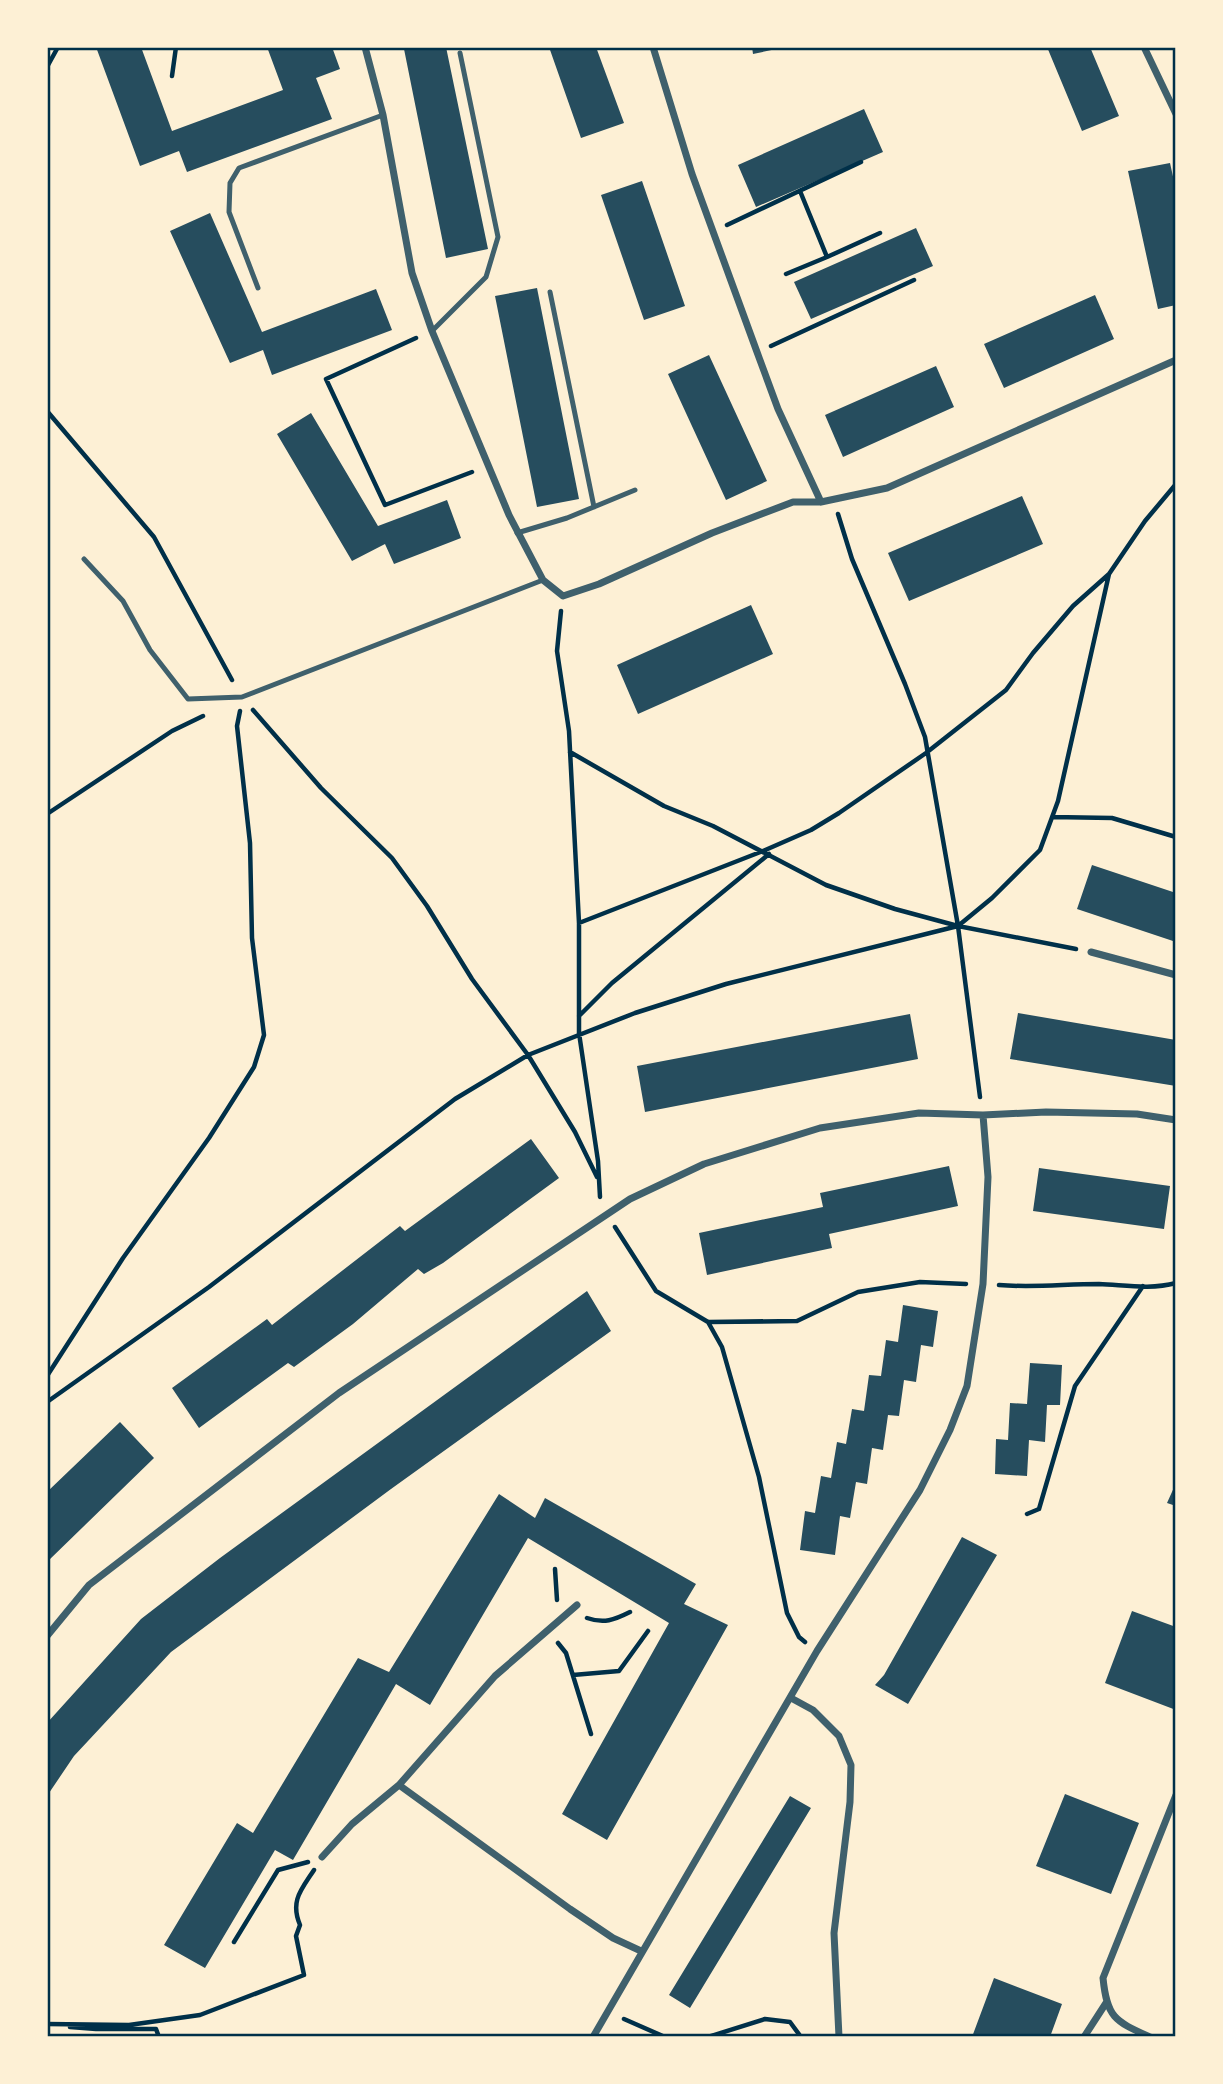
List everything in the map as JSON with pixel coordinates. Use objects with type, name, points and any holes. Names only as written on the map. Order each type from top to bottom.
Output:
[{"type":"street","points":[[365,47],[383,115],[412,273],[432,331],[517,533],[543,580],[563,596],[598,584],[755,515],[793,502],[821,502],[887,488],[1176,360]]},
{"type":"street","points":[[653,47],[692,174],[778,409],[821,502]]},
{"type":"street","points":[[1144,47],[1176,114]]},
{"type":"street","points":[[1091,952],[1176,975]]},
{"type":"street","points":[[47,1636],[89,1585],[339,1393],[630,1199],[704,1164],[820,1128],[919,1113],[1137,1114],[1176,1120]]},
{"type":"street","points":[[593,2037],[817,1651],[920,1490],[950,1430],[967,1386],[983,1284],[988,1177],[983,1115]]},
{"type":"street","points":[[322,1857],[352,1824],[399,1785],[495,1676],[577,1605]]},
{"type":"street","points":[[792,1698],[813,1710],[838,1736],[851,1765],[850,1802],[834,1933],[839,2037]]},
{"type":"street","points":[[399,1785],[570,1909],[613,1938],[641,1951]]},
{"type":"street","points":[[1150,2037],[1119,2023],[1106,2003],[1103,1978],[1176,1795]]},
{"type":"street","points":[[1084,2037],[1106,2003]]},
{"type":"lane","points":[[432,331],[486,276],[498,237],[460,53]]},
{"type":"lane","points":[[258,288],[229,212],[230,183],[239,168],[383,115]]},
{"type":"lane","points":[[550,292],[594,507]]},
{"type":"lane","points":[[517,533],[567,518],[635,490]]},
{"type":"lane","points":[[84,559],[122,601],[150,650],[188,699],[242,697],[543,580]]},
{"type":"path","points":[[47,67],[58,47]]},
{"type":"path","points":[[172,76],[176,47]]},
{"type":"path","points":[[713,232],[861,162]]},
{"type":"path","points":[[800,191],[827,257]]},
{"type":"path","points":[[786,274],[880,233]]},
{"type":"path","points":[[757,352],[914,280]]},
{"type":"path","points":[[432,331],[326,379],[385,505],[489,466]]},
{"type":"path","points":[[47,411],[154,537],[242,697],[321,788],[392,858],[427,906],[472,979],[528,1055],[575,1132],[599,1182]]},
{"type":"path","points":[[579,923],[766,852],[811,830],[926,753],[1006,690],[1073,606],[1109,574],[1145,521],[1176,484]]},
{"type":"path","points":[[833,499],[852,559],[925,737],[958,926],[983,1115]]},
{"type":"path","points":[[47,1402],[209,1287],[455,1099],[528,1055],[635,1013],[726,985],[958,926],[992,898],[1041,849],[1052,817],[1109,574]]},
{"type":"path","points":[[563,596],[557,651],[569,731],[579,923],[579,1033],[598,1161],[600,1198],[607,1214],[656,1291],[708,1322],[722,1347],[759,1477],[787,1613],[799,1637],[817,1651]]},
{"type":"path","points":[[47,1376],[122,1258],[222,1117],[254,1066],[264,1035],[252,938],[250,843],[237,726],[242,697]]},
{"type":"path","points":[[47,814],[173,731],[207,714]]},
{"type":"path","points":[[570,752],[664,806],[713,825],[826,885],[895,909],[958,926],[1091,952]]},
{"type":"path","points":[[1052,817],[1112,818],[1176,837]]},
{"type":"path","points":[[579,1016],[612,983],[766,852]]},
{"type":"path","points":[[708,1322],[797,1321],[858,1292],[920,1282],[1023,1287],[1097,1284],[1160,1287],[1176,1283]]},
{"type":"path","points":[[1027,1514],[1039,1509],[1075,1386],[1143,1286]]},
{"type":"path","points":[[569,1612],[596,1621],[614,1621],[630,1612]]},
{"type":"path","points":[[549,1631],[566,1653],[591,1734]]},
{"type":"path","points":[[573,1675],[619,1671],[648,1632]]},
{"type":"path","points":[[234,1942],[278,1870],[322,1857]]},
{"type":"path","points":[[47,2024],[129,2025],[200,2015],[304,1975],[296,1936],[300,1925],[295,1913],[297,1896],[322,1857]]},
{"type":"path","points":[[708,2037],[765,2019],[790,2022],[801,2037]]},
{"type":"path","points":[[626,2020],[665,2037]]},
{"type":"path","points":[[47,2024],[96,2029],[156,2029],[159,2037]]},
{"type":"building","points":[[96,47],[141,47],[172,131],[283,90],[267,47],[332,47],[340,69],[316,78],[332,119],[187,172],[179,151],[140,166]]},
{"type":"building","points":[[446,47],[488,249],[446,258],[404,49]]},
{"type":"building","points":[[549,47],[596,47],[624,123],[581,138]]},
{"type":"building","points":[[752,47],[781,47],[781,48],[753,54]]},
{"type":"building","points":[[1047,47],[1090,47],[1119,116],[1082,131]]},
{"type":"building","points":[[864,109],[883,152],[756,207],[738,165]]},
{"type":"building","points":[[1170,163],[1176,190],[1176,305],[1158,309],[1128,171]]},
{"type":"building","points":[[642,181],[685,306],[644,320],[601,195]]},
{"type":"building","points":[[210,213],[262,332],[376,289],[392,330],[272,375],[263,350],[230,363],[170,231]]},
{"type":"building","points":[[916,228],[933,266],[811,319],[794,282]]},
{"type":"building","points":[[537,288],[579,499],[537,507],[495,296]]},
{"type":"building","points":[[1095,295],[1114,339],[1004,388],[984,344]]},
{"type":"building","points":[[709,355],[767,481],[726,500],[668,374]]},
{"type":"building","points":[[936,366],[954,407],[843,457],[825,415]]},
{"type":"building","points":[[311,413],[378,526],[447,500],[461,538],[394,564],[385,544],[352,561],[277,434]]},
{"type":"building","points":[[1022,496],[1043,544],[909,601],[888,553]]},
{"type":"building","points":[[751,605],[773,654],[638,714],[617,665]]},
{"type":"building","points":[[1092,865],[1176,893],[1176,942],[1077,909]]},
{"type":"building","points":[[1018,1013],[1176,1040],[1176,1086],[1010,1059]]},
{"type":"building","points":[[910,1014],[918,1059],[645,1112],[637,1066]]},
{"type":"building","points":[[531,1139],[559,1178],[443,1263],[424,1274],[418,1269],[353,1324],[294,1367],[288,1363],[199,1428],[172,1388],[267,1319],[272,1325],[400,1226],[405,1231]]},
{"type":"building","points":[[949,1166],[958,1206],[829,1234],[832,1248],[707,1275],[699,1233],[823,1207],[820,1193]]},
{"type":"building","points":[[1039,1168],[1170,1186],[1164,1229],[1033,1211]]},
{"type":"building","points":[[587,1291],[611,1331],[171,1652],[74,1756],[47,1796],[47,1723],[141,1619],[220,1558]]},
{"type":"building","points":[[903,1305],[938,1311],[933,1347],[921,1345],[916,1382],[904,1380],[899,1416],[888,1415],[883,1450],[872,1448],[867,1484],[856,1482],[850,1518],[840,1516],[835,1555],[800,1550],[805,1511],[815,1513],[821,1476],[831,1478],[837,1442],[846,1444],[852,1409],[864,1411],[869,1375],[881,1376],[886,1340],[898,1342]]},
{"type":"building","points":[[1030,1363],[1062,1365],[1060,1405],[1047,1405],[1045,1442],[1029,1440],[1027,1476],[995,1474],[996,1439],[1008,1440],[1010,1403],[1027,1404]]},
{"type":"building","points":[[120,1422],[154,1458],[47,1562],[47,1492]]},
{"type":"building","points":[[1176,1483],[1176,1506],[1167,1503]]},
{"type":"building","points":[[499,1494],[535,1518],[545,1498],[696,1584],[684,1604],[728,1625],[607,1840],[562,1814],[669,1623],[528,1538],[430,1705],[396,1684],[293,1860],[275,1850],[205,1968],[164,1945],[237,1823],[253,1833],[358,1658],[389,1672]]},
{"type":"building","points":[[962,1537],[997,1555],[908,1704],[875,1685],[884,1675]]},
{"type":"building","points":[[1132,1611],[1176,1627],[1176,1710],[1105,1683]]},
{"type":"building","points":[[1065,1794],[1139,1823],[1111,1894],[1036,1866]]},
{"type":"building","points":[[790,1796],[811,1808],[690,2008],[669,1995]]},
{"type":"building","points":[[994,1978],[1062,2004],[1050,2037],[972,2037]]}]
